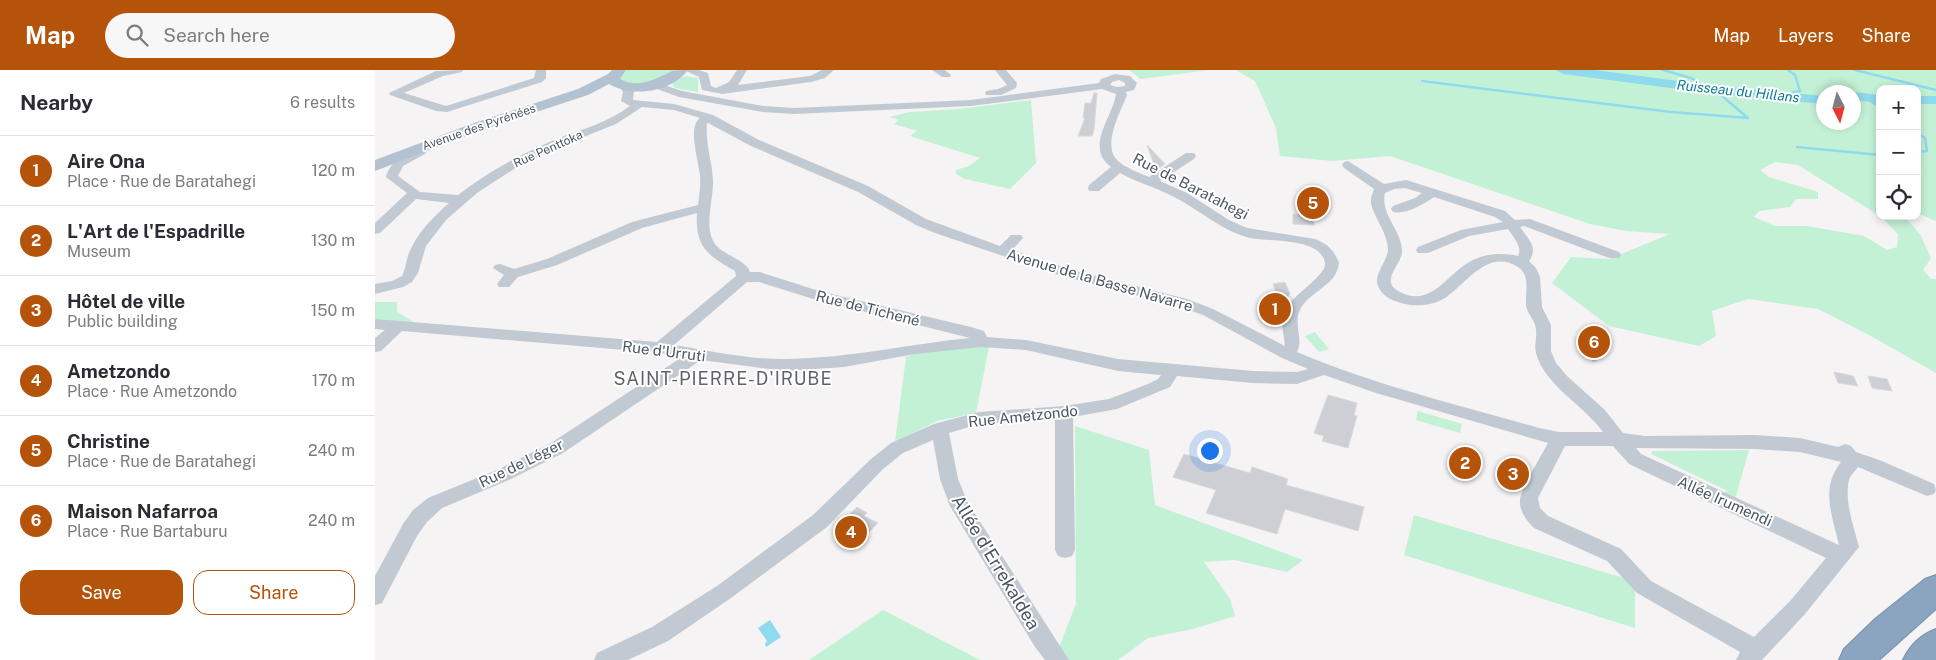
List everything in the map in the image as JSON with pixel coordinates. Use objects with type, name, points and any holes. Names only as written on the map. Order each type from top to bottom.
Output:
[{"type":"highway","points":[[1856,660],[1887,630],[1936,589]]},
{"type":"highway","points":[[1920,660],[1936,645]]},
{"type":"main road","name":"Avenue des Pyrénées","points":[[375,166],[451,136],[583,92],[648,86],[680,76]]},
{"type":"street","points":[[458,70],[440,73],[395,93],[441,109],[447,109],[538,80],[541,78],[541,70]]},
{"type":"street","points":[[721,91],[733,84],[742,70]]},
{"type":"street","points":[[829,70],[821,76],[811,79],[721,91],[706,88],[705,78],[680,76],[679,94],[763,109],[794,111],[988,101],[1104,86],[1113,90],[1116,78]]},
{"type":"street","points":[[847,109],[873,104],[940,100],[956,96],[995,93],[1012,86],[1012,83],[1000,70]]},
{"type":"street","name":"Rue de Baratahegi","points":[[1116,78],[1122,95],[1105,146],[1107,156],[1119,167],[1191,201],[1237,229],[1262,236],[1306,240],[1318,245],[1328,254],[1332,264],[1330,273],[1299,299],[1292,312],[1290,326],[1293,345],[1288,354]]},
{"type":"street","name":"Avenue de la Basse Navarre","points":[[623,87],[674,107],[863,189],[921,222],[1002,252],[1067,273],[1182,302],[1208,312],[1288,354],[1320,368],[1382,389],[1455,409],[1490,422],[1559,438],[1616,439],[1645,443],[1778,442],[1827,450],[1876,466],[1922,486]]},
{"type":"street","name":"Rue Penttoka","points":[[375,289],[397,284],[409,277],[424,239],[442,217],[461,199],[517,162],[565,140],[616,120],[623,87]]},
{"type":"street","points":[[944,104],[956,96]]},
{"type":"street","points":[[660,348],[743,276],[742,269],[719,256],[707,244],[705,238],[707,182],[699,140],[705,121]]},
{"type":"street","points":[[375,230],[415,192],[391,177],[394,168],[401,161],[451,136]]},
{"type":"street","points":[[1150,182],[1190,156]]},
{"type":"street","points":[[1348,165],[1382,188]]},
{"type":"street","points":[[1094,188],[1106,180],[1119,167]]},
{"type":"street","points":[[1406,184],[1500,214],[1508,219],[1527,249],[1527,254],[1521,262],[1510,258],[1487,260],[1466,270],[1448,289],[1436,297],[1427,300],[1405,299],[1390,292],[1384,283],[1384,278],[1392,265],[1395,249],[1393,239],[1376,200],[1382,188],[1406,184]]},
{"type":"street","points":[[1398,209],[1420,201],[1433,192]]},
{"type":"street","points":[[413,195],[461,199]]},
{"type":"street","points":[[507,278],[552,262],[637,225],[705,207]]},
{"type":"street","points":[[1423,250],[1466,233],[1525,222],[1614,255]]},
{"type":"street","points":[[1002,252],[1016,238]]},
{"type":"street","name":"Allée Irumendi","points":[[1521,262],[1529,267],[1533,274],[1534,308],[1543,324],[1543,351],[1548,364],[1555,375],[1566,386],[1600,415],[1616,439],[1635,459],[1650,468],[1840,555]]},
{"type":"street","name":"Rue de Tichené","points":[[743,276],[760,277],[815,295],[971,332],[978,335],[981,342],[1026,345],[1118,365],[1172,370]]},
{"type":"street","name":"Rue d'Urruti","points":[[375,324],[660,348],[697,355],[795,365],[844,361],[915,349],[981,342]]},
{"type":"street","points":[[375,347],[399,326]]},
{"type":"street","name":"Rue de Léger","points":[[375,596],[410,530],[420,516],[435,503],[505,474],[557,448],[697,355]]},
{"type":"street","points":[[1172,370],[1253,377],[1297,378],[1312,376],[1320,368]]},
{"type":"street","name":"Rue Ametzondo","points":[[605,660],[668,629],[725,592],[819,521],[847,496],[877,464],[897,448],[940,429],[979,418],[1064,412],[1111,405],[1164,383],[1172,370]]},
{"type":"street","points":[[1064,412],[1065,550]]},
{"type":"street","name":"Allée d'Errekaldea","points":[[940,429],[949,479],[959,506],[1043,640],[1058,660]]},
{"type":"street","name":"Avenue de la Basse Navarre","points":[[1616,439],[1639,433],[1754,431],[1782,433],[1838,444],[1863,453],[1922,486]]},
{"type":"street","points":[[1559,438],[1529,498],[1529,508],[1533,515],[1541,522],[1614,555],[1644,587],[1752,655],[1798,607],[1849,546],[1839,503],[1839,487],[1840,477],[1852,462],[1852,458],[1838,444]]},
{"type":"green space","points":[[625,70],[676,70],[668,78],[633,85],[619,80]]},
{"type":"green space","points":[[1129,70],[1209,70],[1141,79]]},
{"type":"green space","points":[[1236,70],[1936,70],[1936,221],[1921,215],[1921,85],[1876,85],[1876,214],[1798,165],[1775,162],[1760,170],[1769,177],[1818,192],[1818,199],[1796,199],[1790,207],[1759,211],[1754,217],[1775,226],[1807,226],[1864,236],[1887,250],[1897,247],[1898,234],[1884,220],[1908,220],[1920,234],[1931,258],[1923,270],[1931,279],[1936,279],[1936,373],[1818,309],[1748,299],[1712,311],[1716,336],[1699,346],[1609,326],[1552,283],[1571,257],[1609,259],[1670,234],[1626,231],[1590,224],[1390,156],[1333,161],[1280,156],[1276,128],[1255,81]]},
{"type":"green space","points":[[686,76],[698,78],[698,92],[675,88],[672,84],[675,80]]},
{"type":"green space","points":[[1031,100],[1036,163],[1010,189],[965,179],[956,174],[956,170],[969,166],[980,158],[910,136],[917,131],[894,124],[899,120],[889,117],[910,112],[958,109]]},
{"type":"green space","points":[[375,302],[397,302],[397,312],[417,324],[375,323]]},
{"type":"green space","points":[[1315,332],[1329,349],[1319,352],[1305,336]]},
{"type":"green space","points":[[989,347],[976,413],[937,421],[895,442],[906,357],[917,353]]},
{"type":"green space","points":[[1418,411],[1462,424],[1460,433],[1416,420]]},
{"type":"green space","points":[[1075,426],[1149,450],[1155,505],[1303,560],[1287,572],[1234,560],[1204,562],[1230,599],[1235,616],[1193,629],[1148,638],[1118,660],[1054,660],[1076,604]]},
{"type":"green space","points":[[1749,450],[1735,499],[1716,494],[1728,491],[1651,454],[1652,451]]},
{"type":"green space","points":[[1414,515],[1627,579],[1635,586],[1635,628],[1404,555]]},
{"type":"green space","points":[[883,610],[980,660],[809,660]]},
{"type":"water","points":[[770,620],[781,637],[766,647],[767,641],[758,628]]},
{"type":"building","points":[[1094,93],[1097,93],[1092,136],[1078,136],[1085,118],[1083,118],[1085,103],[1091,103]]},
{"type":"building","points":[[1147,145],[1165,164],[1156,170]]},
{"type":"building","points":[[1302,190],[1319,191],[1321,214],[1304,213]]},
{"type":"building","points":[[1293,214],[1309,215],[1315,225],[1293,224]]},
{"type":"building","points":[[1285,282],[1290,294],[1270,319],[1267,318],[1277,294],[1273,284]]},
{"type":"building","points":[[1579,334],[1603,336],[1609,348],[1596,347],[1601,358],[1593,362]]},
{"type":"building","points":[[1834,372],[1853,376],[1858,386],[1838,383]]},
{"type":"building","points":[[1868,376],[1887,379],[1892,391],[1872,388]]},
{"type":"building","points":[[1328,395],[1357,403],[1354,415],[1357,416],[1348,448],[1322,441],[1324,436],[1314,433]]},
{"type":"building","points":[[1184,454],[1250,473],[1252,467],[1288,479],[1286,485],[1364,507],[1358,531],[1285,509],[1277,534],[1206,513],[1216,490],[1173,477]]},
{"type":"building","points":[[857,507],[867,513],[864,516],[878,523],[864,537],[858,534],[846,546],[836,540],[841,535],[833,530]]},
{"type":"waterway","name":"Ruisseau du Hillans","points":[[1563,70],[1709,89],[1816,99]]},
{"type":"waterway","points":[[1663,70],[1691,78],[1709,89]]},
{"type":"waterway","points":[[1788,70],[1795,75],[1800,91],[1791,93]]},
{"type":"waterway","points":[[1855,70],[1936,90]]},
{"type":"waterway","points":[[1422,81],[1671,112],[1748,118],[1715,90]]},
{"type":"waterway","name":"Ruisseau du Hillans","points":[[1861,97],[1876,99]]},
{"type":"waterway","name":"Ruisseau du Hillans","points":[[1864,97],[1876,104]]},
{"type":"waterway","name":"Ruisseau du Hillans","points":[[1921,100],[1936,100]]},
{"type":"waterway","points":[[1921,136],[1925,138],[1927,151],[1921,152]]},
{"type":"waterway","points":[[1797,147],[1876,155]]},
{"type":"place","name":"Christine","points":[[1313,203]]},
{"type":"place","name":"Aire Ona","points":[[1275,309]]},
{"type":"place","name":"Maison Nafarroa","points":[[1594,342]]},
{"type":"place","name":"L'Art de l'Espadrille","points":[[1465,463]]},
{"type":"place","name":"Hôtel de ville","points":[[1513,474]]},
{"type":"place","name":"Ametzondo","points":[[851,532]]},
{"type":"district","name":"SAINT-PIERRE-D'IRUBE","points":[[723,378]]}]
